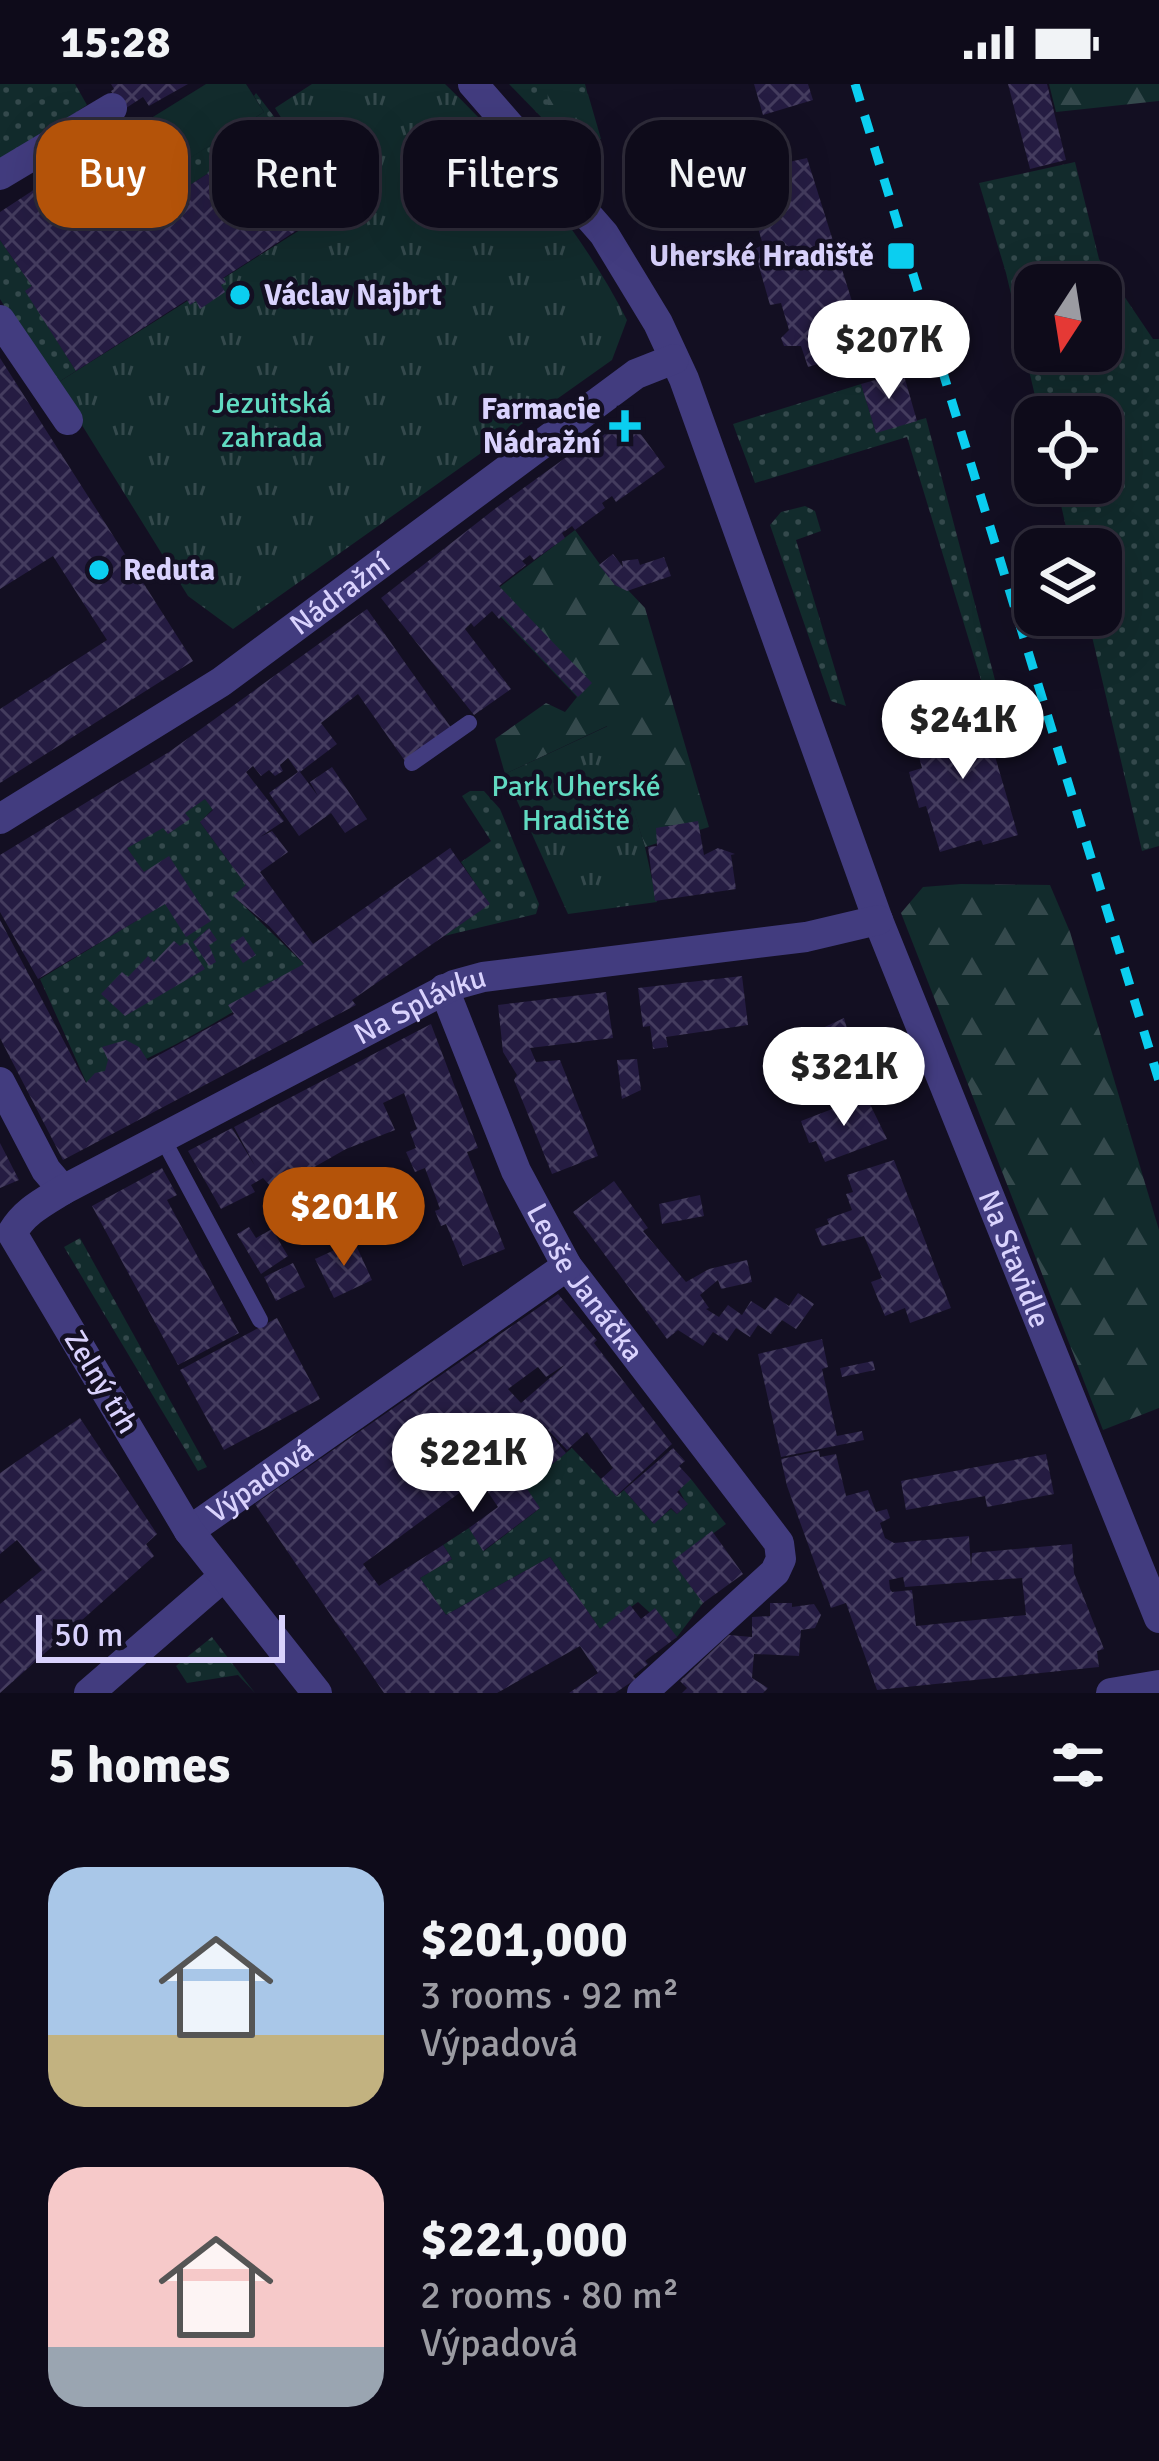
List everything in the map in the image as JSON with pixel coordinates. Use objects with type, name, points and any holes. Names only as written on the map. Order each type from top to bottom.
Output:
[{"type":"street","name":"Na Stavidle","points":[[472,84],[604,234],[658,323],[698,411],[878,920],[1159,1618]]},
{"type":"street","points":[[0,176],[112,108]]},
{"type":"street","points":[[0,320],[68,420]]},
{"type":"street","name":"Nádražní","points":[[0,819],[221,682],[636,374],[674,359]]},
{"type":"street","name":"Na Splávku","points":[[12,1233],[30,1210],[63,1190],[444,989],[483,977],[806,937],[878,920]]},
{"type":"street","name":"Leoše Janáčka","points":[[444,989],[516,1171],[567,1265],[779,1543],[781,1558],[775,1572],[642,1693]]},
{"type":"street","points":[[0,1082],[46,1170],[63,1190]]},
{"type":"street","name":"Zelný trh","points":[[12,1233],[189,1531],[317,1693]]},
{"type":"street","name":"Výpadová","points":[[189,1531],[567,1265]]},
{"type":"street","points":[[89,1693],[223,1577]]},
{"type":"street","points":[[1111,1693],[1159,1685]]},
{"type":"lane","points":[[412,763],[469,723]]},
{"type":"lane","points":[[163,1139],[260,1320]]},
{"type":"green space","points":[[0,84],[75,84],[87,105],[64,120],[36,120],[36,138],[0,162]]},
{"type":"green space","points":[[206,84],[246,84],[264,112],[251,120],[212,120],[212,144],[188,159],[188,120],[148,120]]},
{"type":"green space","name":"Jezuitská zahrada","points":[[312,84],[445,84],[480,120],[403,120],[403,228],[570,228],[627,320],[612,360],[233,629],[188,596],[54,385],[303,228],[379,228],[379,120],[283,120],[275,108]]},
{"type":"green space","points":[[509,84],[585,84],[594,120],[544,120]]},
{"type":"green space","points":[[548,84],[571,84],[572,89],[588,94],[596,120],[547,120]]},
{"type":"green space","points":[[1049,84],[1159,84],[1159,101],[1056,112]]},
{"type":"green space","points":[[256,93],[276,119],[251,120],[264,112]]},
{"type":"green space","points":[[212,144],[212,171],[188,186],[188,159]]},
{"type":"green space","points":[[1075,162],[1102,264],[1014,264],[1014,307],[979,183]]},
{"type":"green space","points":[[0,240],[32,286],[26,291],[76,371],[54,385],[0,299]]},
{"type":"green space","points":[[1122,293],[1153,339],[1159,339],[1159,846],[1142,851],[1092,636],[1122,636],[1122,528],[1066,528],[1061,504],[1122,504],[1122,396],[1035,396],[1029,372],[1122,372]]},
{"type":"green space","points":[[861,384],[876,432],[926,418],[995,680],[982,683],[907,437],[755,483],[733,424]]},
{"type":"green space","points":[[805,506],[815,511],[821,531],[796,540],[846,706],[831,701],[770,525],[781,512]]},
{"type":"green space","points":[[575,530],[615,585],[626,588],[645,608],[709,827],[645,847],[607,726],[505,774],[495,739],[546,703],[565,712],[577,697],[484,599]]},
{"type":"green space","name":"Park Uherské Hradiště","points":[[608,726],[657,902],[568,914],[505,774]]},
{"type":"green space","points":[[484,791],[500,809],[539,904],[536,914],[444,936],[489,904],[461,862],[491,841],[462,796]]},
{"type":"green space","points":[[206,798],[213,809],[200,822],[246,885],[234,896],[305,965],[200,1031],[87,1084],[40,979],[164,904],[127,848]]},
{"type":"green space","points":[[1050,885],[1070,932],[1159,1230],[1159,1408],[1103,1430],[901,913],[923,887]]},
{"type":"green space","points":[[80,1238],[207,1467],[198,1471],[64,1247]]},
{"type":"green space","points":[[572,1448],[617,1496],[624,1490],[653,1523],[671,1509],[677,1514],[687,1505],[679,1490],[691,1479],[726,1524],[674,1562],[703,1603],[677,1637],[638,1602],[600,1629],[550,1557],[446,1615],[420,1578],[452,1559],[443,1545],[469,1528],[484,1551],[539,1509],[525,1486]]},
{"type":"green space","points":[[212,1637],[255,1693],[238,1675],[187,1683],[176,1666]]},
{"type":"building","points":[[111,84],[188,84],[149,106],[143,97],[123,110]]},
{"type":"building","points":[[754,84],[808,84],[813,100],[763,115]]},
{"type":"building","points":[[1008,84],[1047,84],[1066,160],[1030,169]]},
{"type":"building","points":[[807,158],[867,349],[808,367],[801,346],[784,346],[781,338],[789,330],[781,303],[770,305],[754,249],[763,245],[758,228],[789,228],[789,162]]},
{"type":"building","points":[[212,171],[212,228],[300,228],[223,278],[225,292],[200,309],[196,301],[190,305],[187,300],[76,371],[25,291],[32,286],[0,240],[0,212],[36,188],[36,228],[188,228],[188,186]]},
{"type":"building","name":"Reduta","points":[[0,358],[193,661],[0,783],[0,709],[107,640],[53,556],[0,589]]},
{"type":"building","points":[[903,372],[917,421],[876,433],[861,384]]},
{"type":"building","points":[[626,414],[665,467],[616,502],[612,496],[602,503],[605,508],[575,530],[572,526],[562,533],[565,538],[534,560],[530,555],[522,561],[526,565],[499,586],[592,683],[578,697],[492,611],[465,629],[511,689],[474,715],[381,598]]},
{"type":"building","points":[[613,554],[623,567],[622,561],[638,559],[640,565],[664,557],[671,576],[627,591],[615,585],[599,565]]},
{"type":"building","points":[[367,609],[452,729],[405,761],[358,694],[321,723],[337,744],[300,772],[318,796],[310,782],[332,767],[367,819],[345,833],[331,813],[299,836],[269,793],[298,772],[288,758],[275,776],[269,770],[261,776],[253,766],[246,772],[284,821],[260,837],[272,831],[288,852],[260,872],[313,944],[450,848],[490,904],[352,1000],[356,1005],[63,1160],[0,1038],[0,920],[86,1083],[95,1073],[105,1071],[108,1060],[102,1047],[126,1040],[139,1047],[148,1061],[234,1014],[228,1005],[304,964],[233,896],[246,885],[200,822],[213,810],[205,799],[185,813],[190,819],[168,834],[163,828],[127,848],[144,872],[169,856],[211,921],[186,937],[165,904],[38,979],[0,912],[0,855],[169,752]]},
{"type":"building","points":[[978,698],[1018,835],[940,852],[926,806],[919,808],[909,772],[922,768],[915,743],[950,733],[943,708]]},
{"type":"building","points":[[698,821],[704,855],[718,848],[735,854],[731,855],[736,889],[655,901],[648,847],[657,846],[656,828]]},
{"type":"building","points":[[209,928],[217,940],[209,945],[216,962],[209,966],[193,942]]},
{"type":"building","points":[[243,936],[256,955],[243,963],[230,945]]},
{"type":"building","points":[[174,941],[180,946],[187,942],[205,969],[125,1016],[101,994],[122,972],[128,977],[148,956],[154,962]]},
{"type":"building","points":[[742,976],[748,1025],[666,1037],[668,1047],[653,1049],[650,1026],[643,1027],[638,988]]},
{"type":"building","points":[[606,992],[613,1038],[530,1048],[536,1062],[560,1060],[598,1156],[552,1174],[514,1080],[517,1075],[503,1052],[498,1005]]},
{"type":"building","points":[[844,1018],[857,1063],[809,1081],[798,1052],[803,1050],[799,1039]]},
{"type":"building","points":[[431,1024],[478,1148],[467,1152],[505,1249],[463,1266],[446,1224],[441,1226],[435,1211],[440,1209],[425,1168],[415,1172],[406,1152],[416,1148],[410,1132],[417,1129],[404,1093],[383,1103],[395,1130],[346,1149],[274,1190],[263,1178],[251,1185],[255,1192],[221,1209],[188,1151],[232,1128],[255,1166],[234,1127]]},
{"type":"building","points":[[637,1059],[641,1090],[622,1099],[617,1060]]},
{"type":"building","points":[[866,1096],[887,1139],[825,1162],[816,1141],[809,1143],[801,1121]]},
{"type":"building","points":[[0,1143],[19,1180],[0,1188]]},
{"type":"building","points":[[894,1160],[951,1308],[910,1323],[905,1308],[885,1316],[871,1282],[882,1278],[864,1236],[822,1246],[815,1229],[852,1210],[846,1194],[853,1192],[847,1175]]},
{"type":"building","points":[[162,1168],[177,1195],[167,1200],[239,1333],[178,1365],[92,1206]]},
{"type":"building","points":[[614,1181],[648,1228],[643,1231],[686,1282],[709,1269],[747,1260],[752,1282],[721,1289],[718,1280],[700,1295],[706,1309],[719,1317],[728,1305],[742,1315],[751,1301],[765,1310],[775,1297],[789,1306],[798,1293],[814,1304],[796,1329],[782,1320],[771,1334],[758,1325],[750,1337],[736,1328],[727,1341],[713,1332],[703,1346],[678,1330],[667,1339],[573,1212]]},
{"type":"building","points":[[700,1195],[704,1216],[662,1224],[659,1204]]},
{"type":"building","points":[[249,1227],[256,1238],[272,1229],[288,1256],[261,1274],[237,1234]]},
{"type":"building","points":[[354,1241],[372,1280],[334,1298],[315,1259]]},
{"type":"building","points":[[293,1263],[305,1287],[276,1301],[264,1277]]},
{"type":"building","points":[[558,1294],[672,1444],[616,1496],[601,1479],[613,1468],[587,1432],[567,1450],[532,1413],[566,1453],[525,1486],[540,1508],[483,1551],[469,1528],[498,1507],[469,1464],[477,1480],[363,1564],[379,1586],[443,1545],[452,1559],[420,1578],[446,1615],[550,1557],[600,1629],[630,1605],[641,1619],[655,1608],[677,1637],[645,1661],[648,1664],[633,1676],[636,1679],[615,1693],[569,1693],[598,1673],[580,1646],[497,1693],[384,1693],[255,1504]],"holes":[[[566,1364],[521,1403],[508,1389],[538,1367],[546,1377]]]},
{"type":"building","points":[[277,1318],[320,1399],[224,1450],[180,1370]]},
{"type":"building","points":[[822,1339],[828,1367],[822,1369],[837,1436],[862,1431],[864,1440],[781,1457],[758,1354]]},
{"type":"building","points":[[873,1361],[875,1370],[842,1377],[840,1368]]},
{"type":"building","points":[[80,1418],[157,1534],[146,1544],[154,1556],[0,1693],[0,1604],[42,1570],[17,1540],[0,1554],[0,1473]]},
{"type":"building","points":[[673,1448],[685,1461],[679,1466],[691,1479],[677,1492],[688,1504],[677,1514],[671,1508],[654,1524],[624,1490]]},
{"type":"building","points":[[819,1451],[820,1457],[836,1454],[846,1496],[868,1490],[876,1512],[887,1509],[890,1518],[880,1523],[885,1538],[894,1543],[969,1536],[971,1568],[972,1553],[1072,1544],[1074,1573],[1104,1649],[1097,1651],[1099,1667],[877,1690],[846,1603],[831,1608],[781,1459]],"holes":[[[903,1577],[905,1587],[1022,1578],[1026,1615],[916,1626],[912,1590],[892,1592],[889,1580]]]},
{"type":"building","points":[[1046,1454],[1054,1494],[987,1507],[985,1496],[906,1510],[901,1481]]},
{"type":"building","points":[[712,1531],[743,1574],[703,1603],[672,1561]]},
{"type":"building","points":[[770,1603],[814,1604],[821,1615],[815,1628],[801,1630],[799,1656],[754,1654],[752,1678],[768,1688],[763,1693],[682,1693],[687,1688],[680,1681],[729,1635],[752,1637],[752,1617],[770,1616]]},
{"type":"railway","points":[[855,84],[1159,1081]]},
{"type":"place","name":"Uherské Hradiště","points":[[901,256]]},
{"type":"place","name":"Václav Najbrt","points":[[240,295]]},
{"type":"place","name":"Farmacie Nádražní","points":[[625,426]]},
{"type":"place","name":"Reduta","points":[[99,570]]}]
